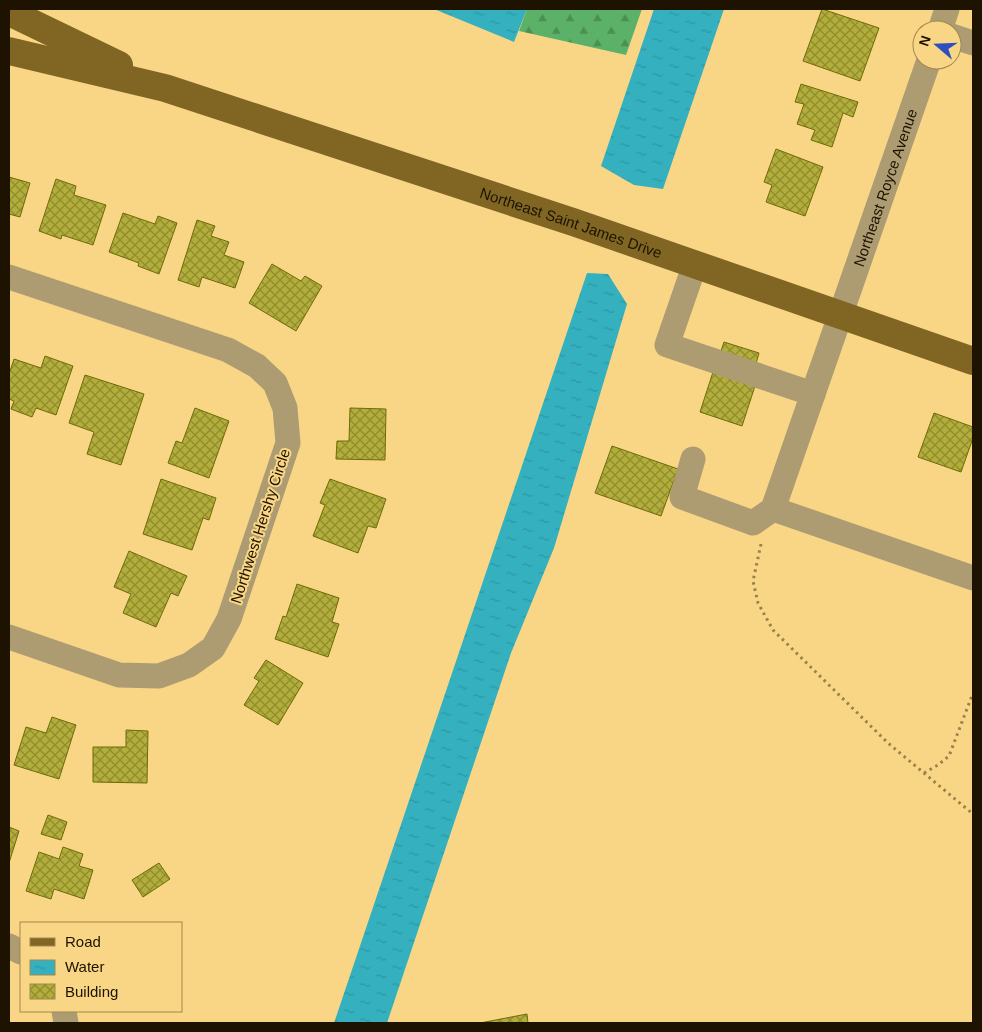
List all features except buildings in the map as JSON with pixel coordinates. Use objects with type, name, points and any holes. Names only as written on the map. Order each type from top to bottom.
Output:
[{"type":"main road","name":"Northeast Saint James Drive","points":[[9,12],[166,88]]},
{"type":"main road","name":"Northeast Saint James Drive","points":[[9,51],[166,88],[573,222],[973,361]]},
{"type":"street","name":"Northeast Royce Avenue","points":[[773,509],[926,70]]},
{"type":"street","points":[[695,264],[667,345],[813,394]]},
{"type":"street","name":"Northwest Hershy Circle","points":[[9,277],[228,350],[257,366],[274,383],[285,408],[288,443],[230,619],[213,648],[189,666],[159,676],[120,674],[9,636]]},
{"type":"street","points":[[693,459],[682,497],[753,524],[773,509],[973,578]]},
{"type":"path","points":[[773,509],[758,553],[753,581],[758,603],[773,630],[888,743],[973,814]]},
{"type":"path","points":[[924,773],[950,756],[973,694]]},
{"type":"green space","points":[[527,9],[642,9],[626,55],[519,31]]},
{"type":"water","points":[[434,9],[527,9],[514,42]]},
{"type":"water","points":[[654,9],[724,9],[663,189],[634,185],[601,166]]},
{"type":"water","points":[[587,273],[608,274],[627,304],[554,548],[511,653],[387,1023],[334,1023]]}]
